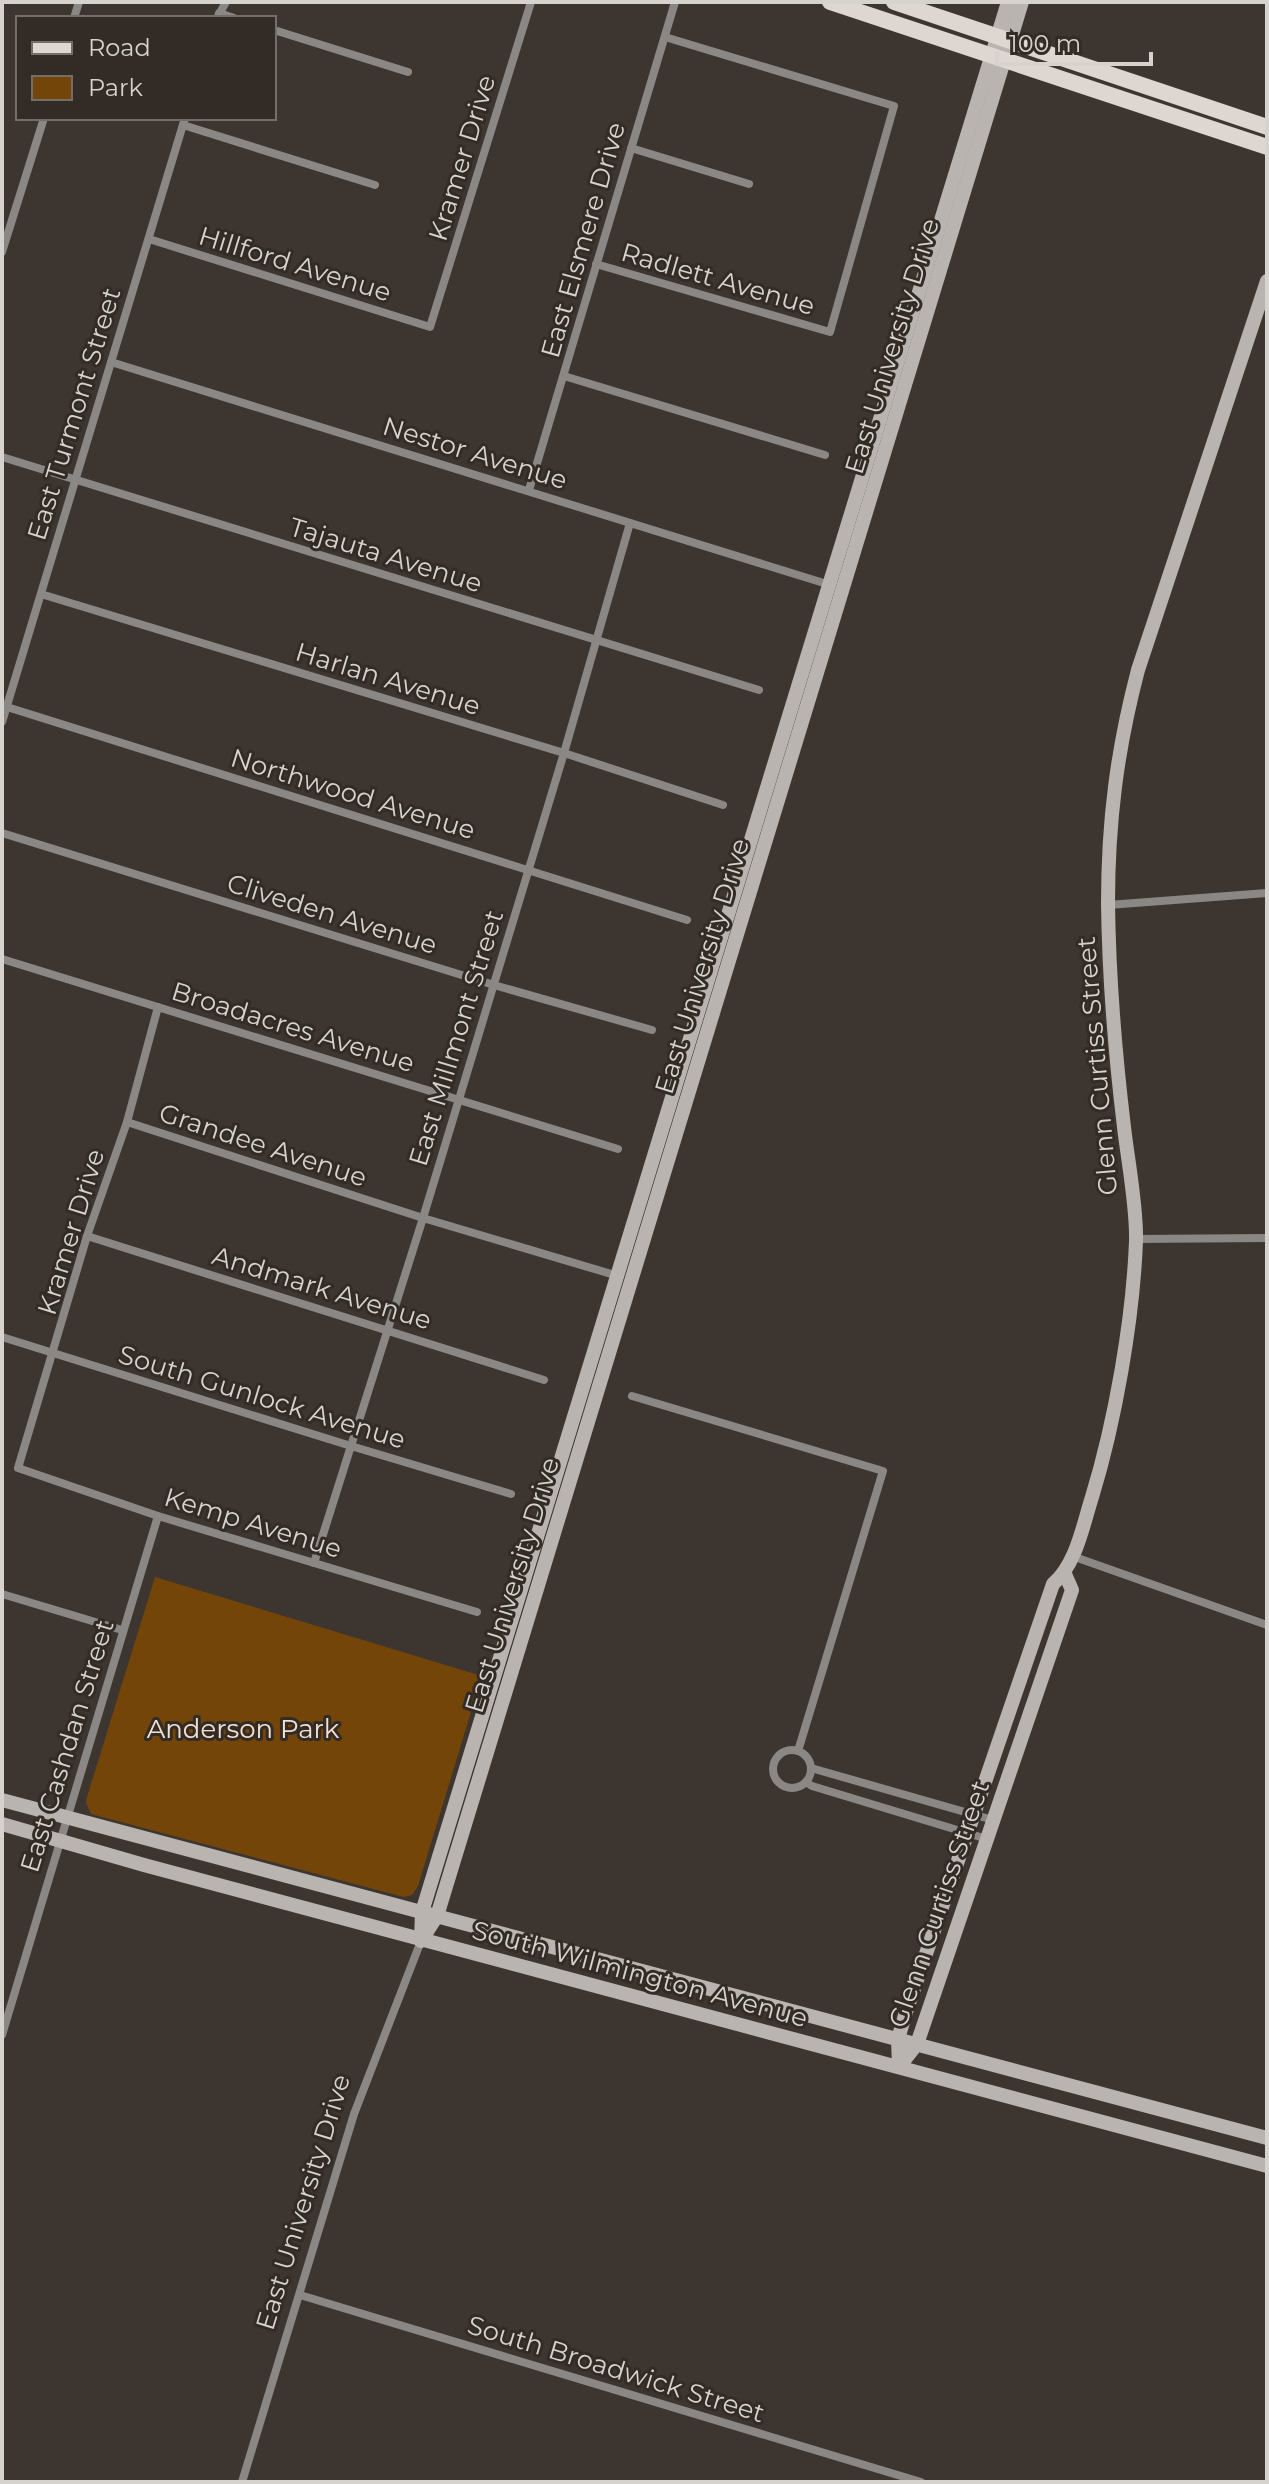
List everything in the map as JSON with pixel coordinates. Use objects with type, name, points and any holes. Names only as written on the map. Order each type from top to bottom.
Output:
[{"type":"main road","points":[[830,2],[1267,147]]},
{"type":"main road","points":[[894,2],[1267,127]]},
{"type":"main road","points":[[1181,119],[1187,101]]},
{"type":"street","points":[[218,16],[226,2]]},
{"type":"street","name":"Kramer Drive","points":[[430,327],[531,2]]},
{"type":"street","name":"East Elsmere Drive","points":[[529,490],[675,2]]},
{"type":"street","name":"East University Drive","points":[[1004,39],[1008,2]]},
{"type":"street","name":"East University Drive","points":[[242,2482],[354,2114],[421,1941],[437,1916],[827,584],[1004,39],[1022,2]]},
{"type":"street","points":[[276,31],[408,72]]},
{"type":"street","name":"Radlett Avenue","points":[[596,264],[830,332],[894,106],[665,37]]},
{"type":"street","name":"East University Drive","points":[[421,1941],[422,1912],[843,588],[998,58]]},
{"type":"street","points":[[2,252],[43,120]]},
{"type":"street","points":[[184,122],[375,185]]},
{"type":"street","name":"East Turmont Street","points":[[2,722],[184,122]]},
{"type":"street","points":[[631,148],[749,184]]},
{"type":"street","name":"Hillford Avenue","points":[[149,239],[430,327]]},
{"type":"street","name":"Glenn Curtiss Street","points":[[899,2067],[898,2039],[974,1814],[1053,1584],[1065,1574],[1098,1478],[1124,1356],[1136,1239],[1111,1012],[1108,905],[1109,836],[1121,732],[1168,574],[1267,281]]},
{"type":"street","name":"Nestor Avenue","points":[[111,362],[827,584]]},
{"type":"street","points":[[564,376],[825,455]]},
{"type":"street","name":"Tajauta Avenue","points":[[2,457],[759,690]]},
{"type":"street","name":"East Millmont Street","points":[[314,1563],[494,985],[630,523]]},
{"type":"street","points":[[827,584],[843,588]]},
{"type":"street","name":"Harlan Avenue","points":[[41,594],[564,753],[723,805]]},
{"type":"street","name":"Northwood Avenue","points":[[7,707],[687,920]]},
{"type":"street","name":"Cliveden Avenue","points":[[2,833],[494,985],[652,1030]]},
{"type":"street","points":[[1108,905],[1267,893]]},
{"type":"street","name":"Broadacres Avenue","points":[[2,959],[618,1149]]},
{"type":"street","name":"Kramer Drive","points":[[18,1468],[87,1236],[127,1122],[158,1007]]},
{"type":"street","name":"Grandee Avenue","points":[[127,1122],[423,1218],[624,1278]]},
{"type":"street","name":"Andmark Avenue","points":[[87,1236],[544,1380]]},
{"type":"street","points":[[1136,1239],[1267,1238]]},
{"type":"street","name":"South Gunlock Avenue","points":[[2,1337],[511,1494]]},
{"type":"street","points":[[632,1396],[883,1471],[798,1751]]},
{"type":"street","name":"Kemp Avenue","points":[[18,1468],[158,1516],[477,1612]]},
{"type":"street","name":"East Cashdan Street","points":[[2,2035],[158,1516]]},
{"type":"street","points":[[1071,1556],[1267,1625]]},
{"type":"street","name":"Glenn Curtiss Street","points":[[899,2067],[917,2044],[1072,1590],[1065,1574]]},
{"type":"street","points":[[2,1594],[122,1630]]},
{"type":"street","points":[[791,1750],[805,1755],[811,1768],[806,1782],[793,1788],[786,1787],[775,1778],[773,1770],[778,1757],[791,1750]]},
{"type":"street","points":[[811,1768],[993,1820]]},
{"type":"street","points":[[806,1782],[987,1839]]},
{"type":"street","name":"South Wilmington Avenue","points":[[2,1800],[1267,2138]]},
{"type":"street","name":"South Wilmington Avenue","points":[[2,1824],[421,1941],[1267,2166]]},
{"type":"street","name":"South Broadwick Street","points":[[300,2295],[921,2482]]},
{"type":"street","points":[[878,2482],[881,2471]]},
{"type":"green space","name":"Anderson Park","points":[[155,1577],[482,1676],[418,1886],[412,1895],[404,1897],[91,1814],[87,1797]]}]
